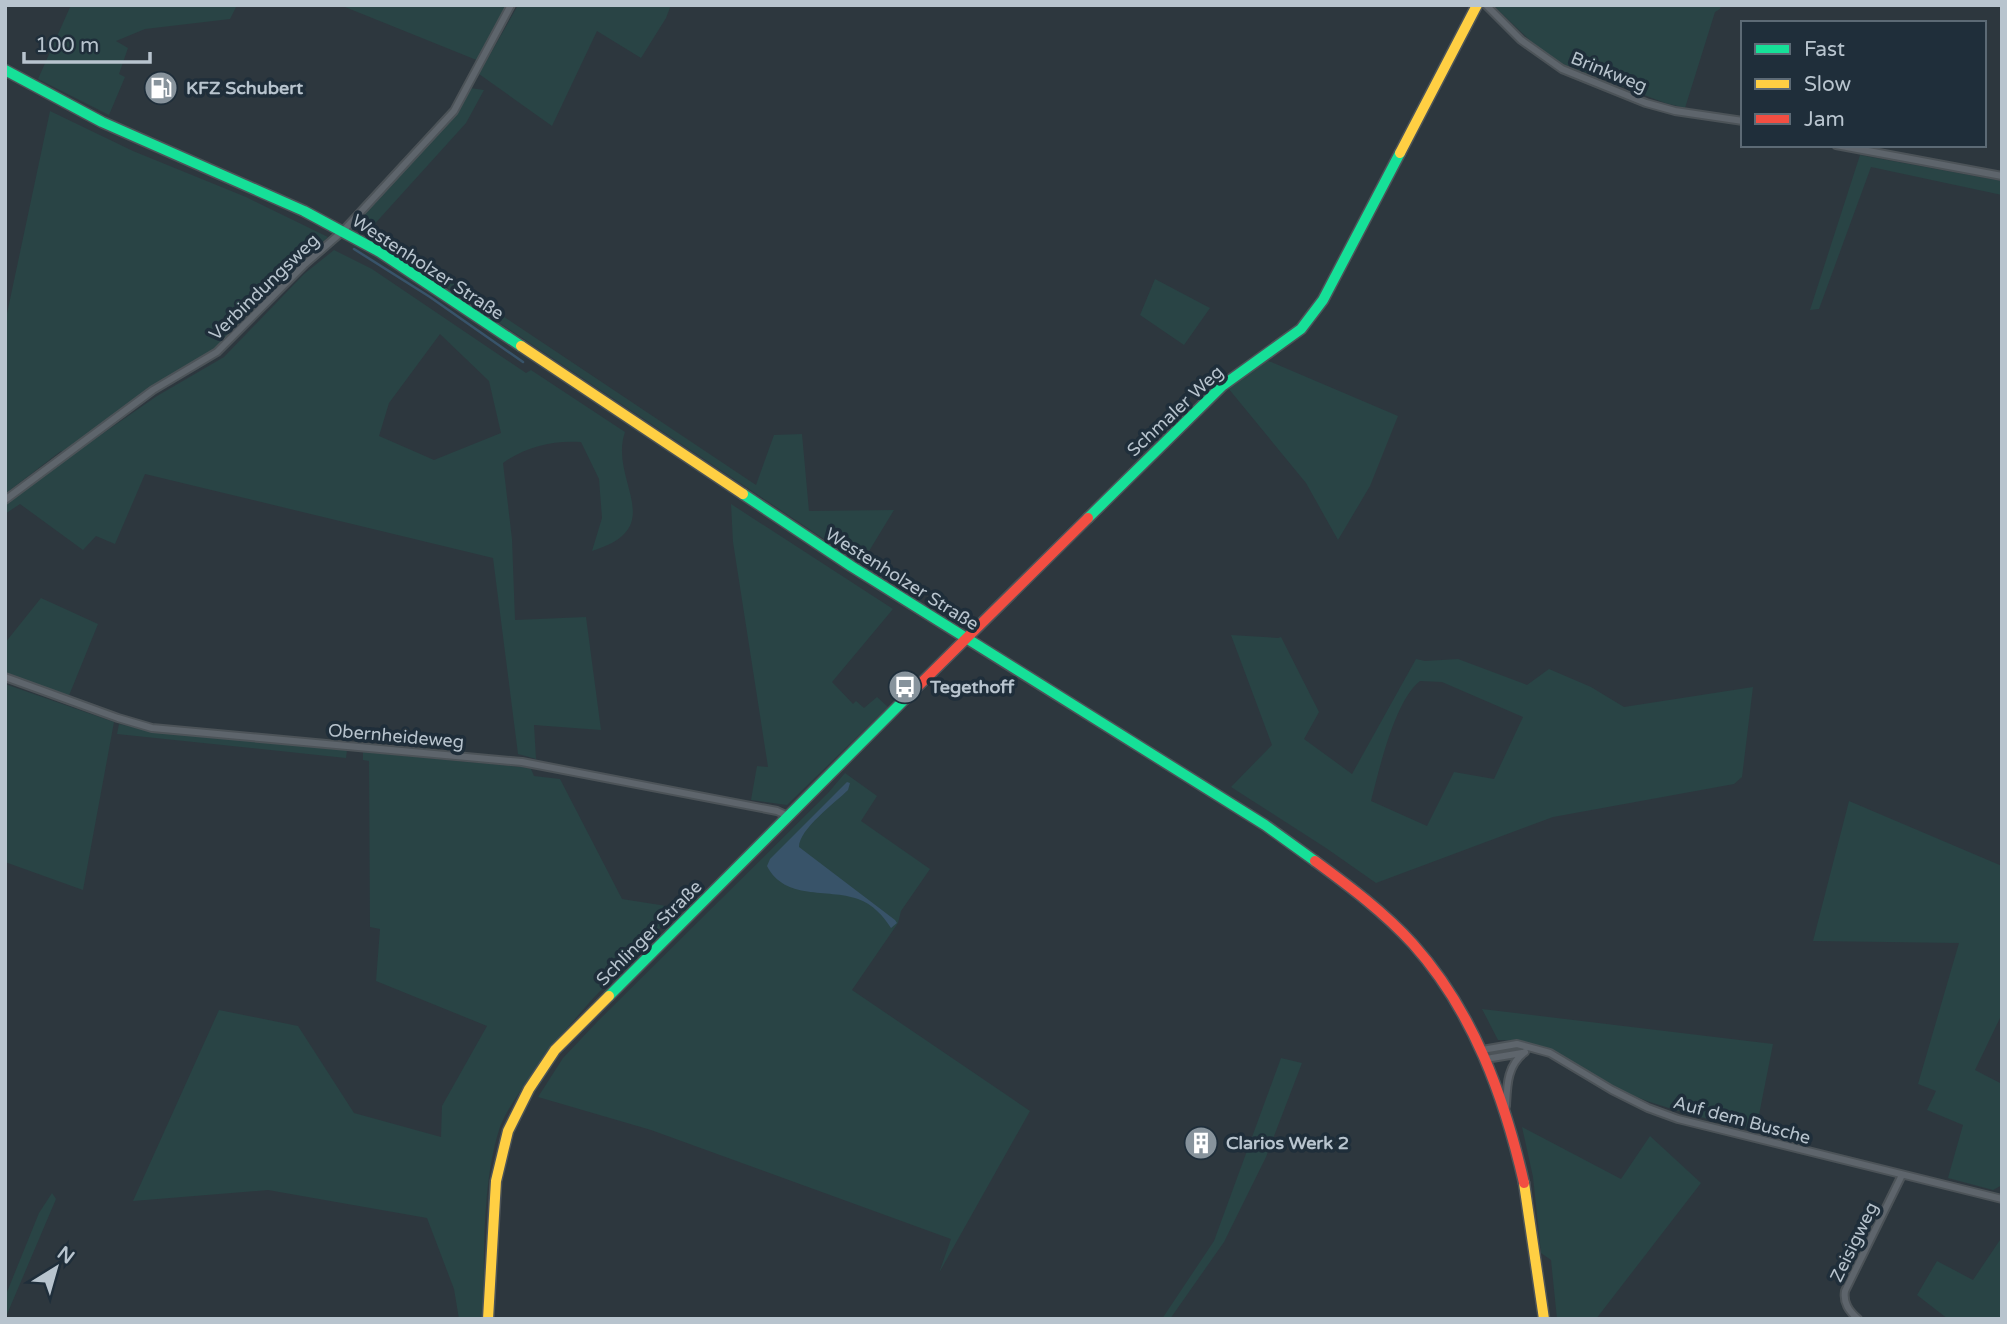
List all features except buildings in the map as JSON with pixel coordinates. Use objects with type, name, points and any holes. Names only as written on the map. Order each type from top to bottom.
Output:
[{"type":"main road","name":"Schmaler Weg","points":[[966,638],[1222,386],[1307,324],[1323,300],[1477,5]]},
{"type":"main road","name":"Westenholzer Straße","points":[[5,70],[102,122],[265,192],[344,231],[413,274],[840,559],[1265,825],[1356,891],[1411,942],[1437,973],[1463,1012],[1484,1055],[1506,1115],[1524,1181],[1544,1319]]},
{"type":"main road","name":"Schlinger Straße","points":[[488,1319],[499,1160],[519,1106],[535,1077],[555,1050],[585,1018],[966,638]]},
{"type":"street","name":"Verbindungsweg","points":[[5,500],[153,390],[217,352],[305,264],[344,231],[454,111],[511,5]]},
{"type":"street","name":"Brinkweg","points":[[1486,5],[1521,40],[1562,69],[1666,108],[1741,121]]},
{"type":"street","points":[[1847,147],[2002,176]]},
{"type":"street","name":"Obernheideweg","points":[[5,677],[152,728],[522,762],[764,808],[788,816]]},
{"type":"street","name":"Auf dem Busche","points":[[1484,1055],[1517,1044],[1550,1053],[1636,1102],[1678,1119],[2002,1199]]},
{"type":"street","points":[[1484,1055],[1534,1049]]},
{"type":"street","points":[[1506,1115],[1507,1085],[1511,1068],[1525,1052]]},
{"type":"street","name":"Zeisigweg","points":[[1858,1319],[1848,1309],[1844,1299],[1845,1291],[1902,1175]]},
{"type":"green space","points":[[71,5],[237,5],[230,19],[145,29],[116,41],[128,48],[119,74],[125,77],[109,115],[38,79]]},
{"type":"green space","points":[[340,5],[508,5],[479,61]]},
{"type":"green space","points":[[518,5],[671,5],[641,58],[597,31],[552,126],[479,74]]},
{"type":"green space","points":[[1721,5],[1715,12],[1685,108],[1563,64],[1541,51],[1495,7]]},
{"type":"green space","points":[[470,88],[484,90],[466,123],[371,228],[756,485],[774,435],[802,434],[809,511],[894,510],[866,556],[858,552],[854,559],[360,230],[363,216],[457,112]]},
{"type":"green space","points":[[50,111],[133,151],[246,197],[328,237],[216,351],[152,388],[63,453],[61,451],[5,494],[5,323]]},
{"type":"green space","points":[[1860,155],[2002,181],[2002,195],[1871,167],[1819,309],[1810,310]]},
{"type":"green space","points":[[334,250],[372,269],[526,373],[531,370],[625,432],[622,450],[633,516],[628,529],[615,541],[592,551],[602,518],[599,479],[581,442],[540,446],[503,463],[512,539],[515,620],[586,617],[601,730],[534,725],[536,759],[518,754],[493,558],[145,474],[115,544],[96,536],[83,550],[20,504],[5,514],[5,504],[47,472],[157,396],[224,357],[304,274]],"holes":[[[440,334],[489,381],[501,433],[434,460],[379,436],[389,403]]]},
{"type":"green space","points":[[1155,279],[1210,308],[1184,345],[1140,315]]},
{"type":"green space","points":[[1264,359],[1398,416],[1370,486],[1338,540],[1306,483],[1228,388]]},
{"type":"green space","points":[[731,504],[893,609],[832,682],[853,704],[856,701],[864,708],[877,697],[888,707],[787,805],[751,800],[757,766],[768,767],[733,542]]},
{"type":"green space","points":[[41,598],[98,624],[68,698],[5,672],[5,643]]},
{"type":"green space","points":[[1231,635],[1281,637],[1319,712],[1304,739],[1352,774],[1416,659],[1458,659],[1527,685],[1549,669],[1591,687],[1624,707],[1753,687],[1742,777],[1734,784],[1553,817],[1376,883],[1231,787],[1272,745]],"holes":[[[1420,681],[1442,682],[1523,717],[1494,779],[1454,772],[1427,826],[1371,801],[1389,736],[1403,703]]]},
{"type":"green space","points":[[5,684],[114,722],[83,890],[5,862]]},
{"type":"green space","points":[[119,724],[152,731],[347,750],[346,758],[117,734]]},
{"type":"green space","points":[[363,752],[522,767],[531,769],[534,776],[560,779],[622,899],[679,908],[600,992],[544,1057],[512,1103],[500,1127],[487,1197],[483,1319],[459,1319],[454,1289],[427,1218],[268,1190],[133,1201],[219,1010],[298,1026],[354,1113],[441,1137],[442,1106],[487,1026],[376,981],[380,929],[370,927],[369,761],[363,760]]},
{"type":"green space","points":[[845,773],[877,796],[861,821],[930,869],[901,911],[898,923],[852,990],[1030,1111],[939,1273],[951,1239],[651,1130],[538,1097],[563,1058],[598,1021]]},
{"type":"green space","points":[[1849,801],[2002,866],[2000,1018],[1975,1070],[2002,1084],[2002,1185],[1993,1190],[1948,1178],[1963,1125],[1927,1110],[1936,1091],[1918,1084],[1959,943],[1813,941]]},
{"type":"green space","points":[[1482,1009],[1773,1044],[1756,1130],[1650,1102],[1600,1080],[1547,1049],[1533,1044],[1498,1040]]},
{"type":"green space","points":[[1281,1058],[1302,1063],[1266,1157],[1224,1242],[1170,1319],[1162,1319],[1214,1241]]},
{"type":"green space","points":[[1522,1127],[1621,1179],[1650,1136],[1701,1183],[1596,1319],[1557,1319],[1551,1260],[1541,1253],[1533,1177]]},
{"type":"green space","points":[[52,1193],[56,1199],[5,1319],[5,1297],[39,1213]]},
{"type":"green space","points":[[2002,1237],[2002,1319],[1948,1319],[1917,1295],[1937,1261],[1973,1280]]},
{"type":"water","points":[[847,782],[850,783],[848,790],[811,824],[799,847],[895,920],[897,923],[891,928],[877,911],[863,901],[796,889],[775,877],[767,866],[770,859]]},
{"type":"waterway","points":[[354,249],[430,297],[523,362]]},
{"type":"traffic: fast","points":[[5,70],[102,122],[304,211],[380,252],[521,346]]},
{"type":"traffic: fast","points":[[1088,518],[1222,386],[1301,329],[1323,300],[1400,153]]},
{"type":"traffic: fast","points":[[743,494],[851,566],[1265,825],[1315,861]]},
{"type":"traffic: fast","points":[[609,996],[905,699]]},
{"type":"traffic: slow","points":[[1400,153],[1477,5]]},
{"type":"traffic: slow","points":[[521,346],[743,494]]},
{"type":"traffic: slow","points":[[488,1319],[496,1181],[508,1131],[529,1089],[555,1050],[609,996]]},
{"type":"traffic: slow","points":[[1524,1183],[1544,1319]]},
{"type":"traffic: jam","points":[[905,699],[1088,518]]},
{"type":"traffic: jam","points":[[1315,861],[1402,932],[1453,997],[1484,1056],[1496,1087],[1524,1183]]},
{"type":"place","name":"KFZ Schubert","points":[[161,88]]},
{"type":"place","name":"Tegethoff","points":[[905,687]]},
{"type":"place","name":"Clarios Werk 2","points":[[1201,1143]]}]
